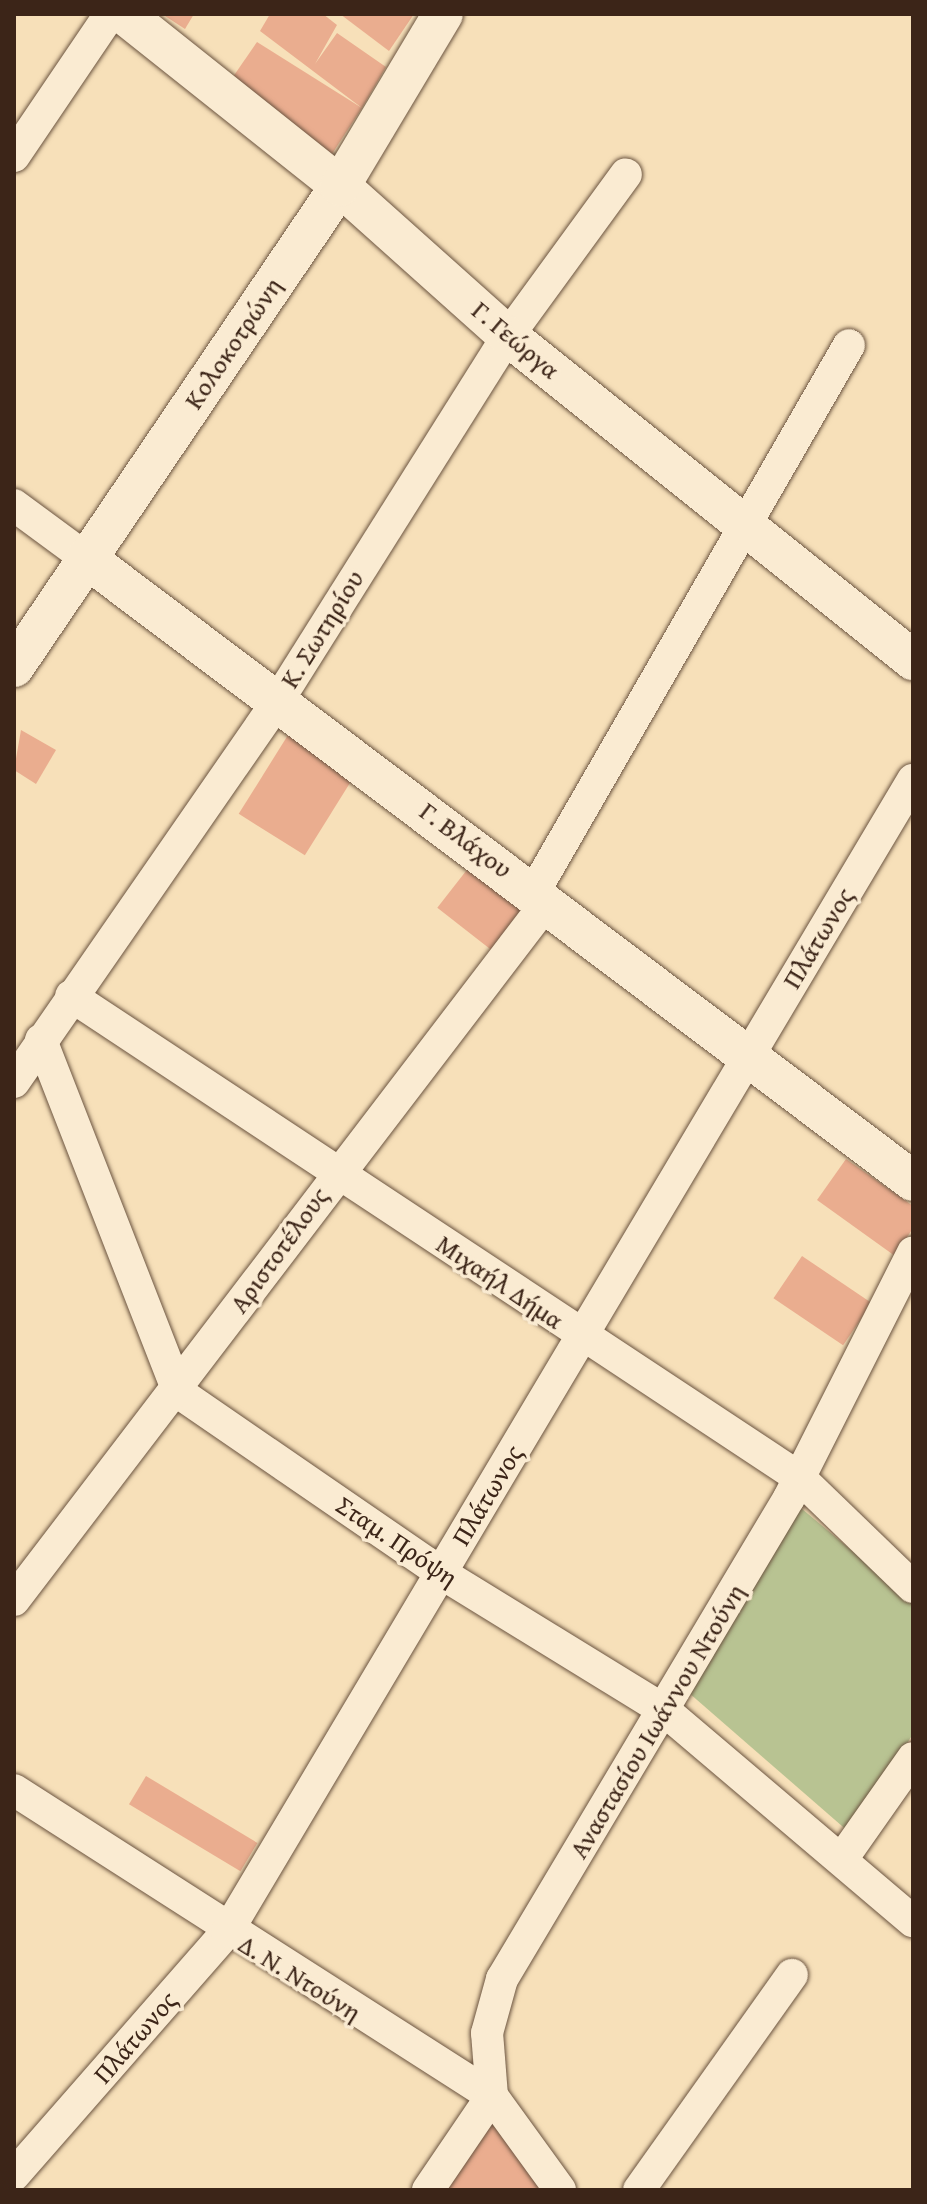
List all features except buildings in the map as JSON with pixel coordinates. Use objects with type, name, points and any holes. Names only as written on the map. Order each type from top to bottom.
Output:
[{"type":"street","points":[[14,156],[110,14]]},
{"type":"street","name":"Γ. Γεώργα","points":[[124,14],[340,186],[508,336],[913,660]]},
{"type":"street","name":"Κολοκοτρώνη","points":[[14,667],[340,186],[443,14]]},
{"type":"street","name":"Κ. Σωτηρίου","points":[[14,1082],[279,699],[508,336],[626,174]]},
{"type":"street","name":"Αριστοτέλους","points":[[14,1600],[178,1392],[335,1172],[540,897],[750,528],[849,345]]},
{"type":"street","name":"Γ. Βλάχου","points":[[14,505],[279,699],[913,1181]]},
{"type":"street","name":"Πλάτωνος","points":[[14,2175],[227,1932],[913,780]]},
{"type":"street","name":"Μιχαήλ Δήμα","points":[[71,996],[582,1338],[800,1478],[913,1587]]},
{"type":"street","points":[[41,1040],[178,1392]]},
{"type":"street","name":"Αναστασίου Ιωάννου Ντούνη","points":[[492,2096],[487,2033],[502,1979],[665,1711],[800,1478],[913,1253]]},
{"type":"street","name":"Σταμ. Πρόψη","points":[[178,1392],[441,1573],[665,1711],[913,1921]]},
{"type":"street","points":[[842,1859],[913,1758]]},
{"type":"street","name":"Δ. Ν. Ντούνη","points":[[14,1790],[227,1932],[492,2096],[560,2190]]},
{"type":"street","points":[[639,2190],[792,1975]]},
{"type":"street","points":[[428,2190],[492,2096]]},
{"type":"green space","points":[[789,1498],[913,1602],[913,1734],[850,1833],[681,1686]]}]
